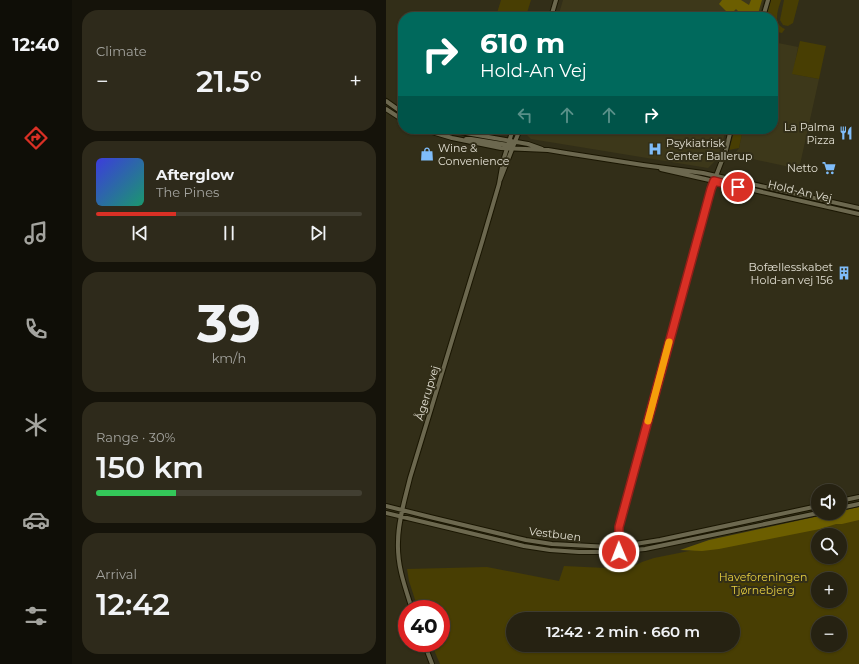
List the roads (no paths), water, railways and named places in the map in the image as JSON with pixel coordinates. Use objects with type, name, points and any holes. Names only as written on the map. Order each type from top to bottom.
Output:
[{"type":"street","points":[[552,12],[556,0]]},
{"type":"street","points":[[764,12],[768,0]]},
{"type":"street","points":[[386,101],[398,109]]},
{"type":"street","points":[[386,109],[398,117]]},
{"type":"street","name":"Hold-An Vej","points":[[438,134],[455,139],[508,145],[516,142],[548,150]]},
{"type":"street","name":"Hold-An Vej","points":[[463,134],[508,145],[514,148],[548,150],[716,176],[859,208]]},
{"type":"street","name":"Ågerupvej","points":[[499,184],[500,174],[511,134]]},
{"type":"street","name":"Ågerupvej","points":[[409,600],[402,577],[398,554],[402,510],[410,478],[499,184],[518,134]]},
{"type":"street","points":[[619,552],[619,527],[706,206],[731,134]]},
{"type":"street","name":"Hold-An Vej","points":[[643,165],[859,214]]},
{"type":"street","points":[[847,500],[859,497]]},
{"type":"street","points":[[847,507],[859,504]]},
{"type":"street","name":"Vestbuen","points":[[386,506],[526,540],[552,544],[618,547],[660,540],[811,508]]},
{"type":"street","name":"Vestbuen","points":[[386,513],[524,546],[579,552],[619,552],[645,549],[811,514]]},
{"type":"street","points":[[427,652],[432,664]]},
{"type":"place","name":"La Palma Pizza","points":[[846,133]]},
{"type":"place","name":"Psykiatrisk Center Ballerup","points":[[655,149]]},
{"type":"place","name":"Wine & Convenience","points":[[427,154]]},
{"type":"place","name":"Netto","points":[[829,168]]},
{"type":"place","name":"Bofællesskabet Hold-an vej 156","points":[[844,273]]},
{"type":"park label","name":"Haveforeningen Tjørnebjerg","points":[[763,583]]}]
